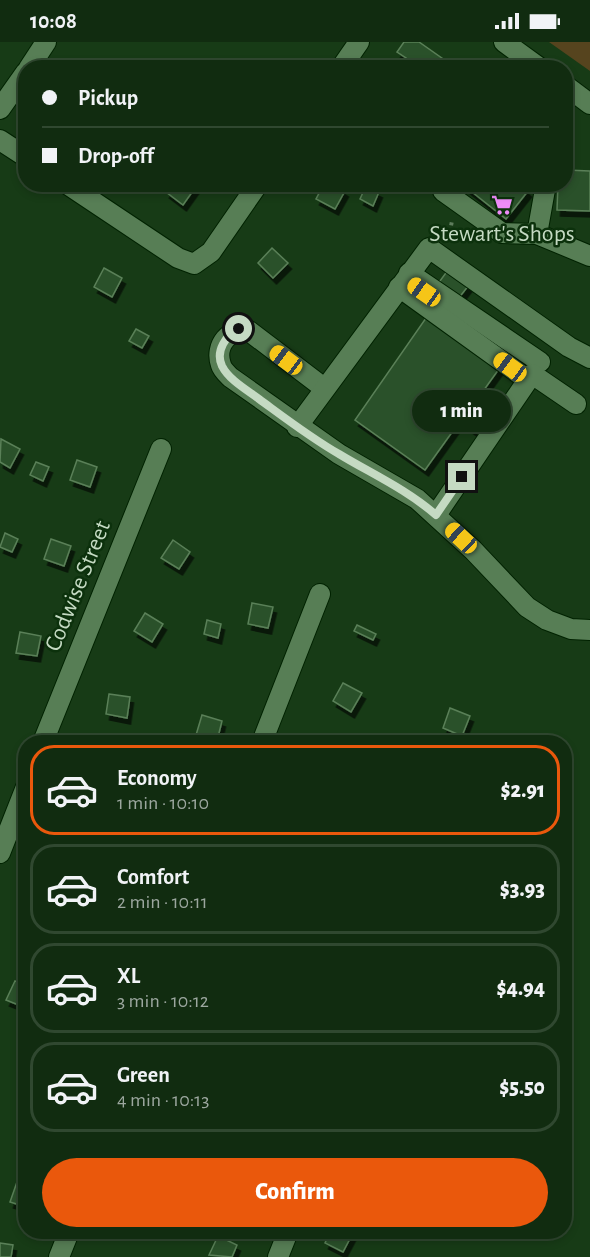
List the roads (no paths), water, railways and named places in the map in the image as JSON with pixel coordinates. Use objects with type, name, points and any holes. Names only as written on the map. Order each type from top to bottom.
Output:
[{"type":"street","points":[[34,60],[46,42]]},
{"type":"street","points":[[347,60],[359,42]]},
{"type":"street","points":[[504,42],[529,60]]},
{"type":"street","points":[[0,109],[18,83]]},
{"type":"street","points":[[573,91],[590,104]]},
{"type":"street","points":[[0,140],[18,152]]},
{"type":"street","points":[[79,192],[178,258],[194,264],[211,252],[252,192]]},
{"type":"street","points":[[537,234],[545,192]]},
{"type":"street","points":[[450,196],[502,233],[537,234],[590,256]]},
{"type":"street","points":[[297,427],[429,248],[443,258],[541,361],[576,404]]},
{"type":"street","points":[[410,273],[541,361],[590,358]]},
{"type":"street","points":[[410,273],[541,361]]},
{"type":"street","points":[[324,388],[249,331],[239,329],[228,334],[221,346],[221,364],[230,377],[297,427],[339,454],[394,484],[436,515],[527,607],[546,620],[571,629],[590,630]]},
{"type":"street","points":[[436,515],[541,361]]},
{"type":"street","name":"Codwise Street","points":[[46,735],[161,449]]},
{"type":"street","points":[[265,735],[320,594]]},
{"type":"street","points":[[0,853],[18,807]]},
{"type":"street","points":[[59,1257],[66,1239]]},
{"type":"street","points":[[278,1257],[285,1239]]},
{"type":"place","name":"Stewart's Shops","points":[[502,205]]}]
